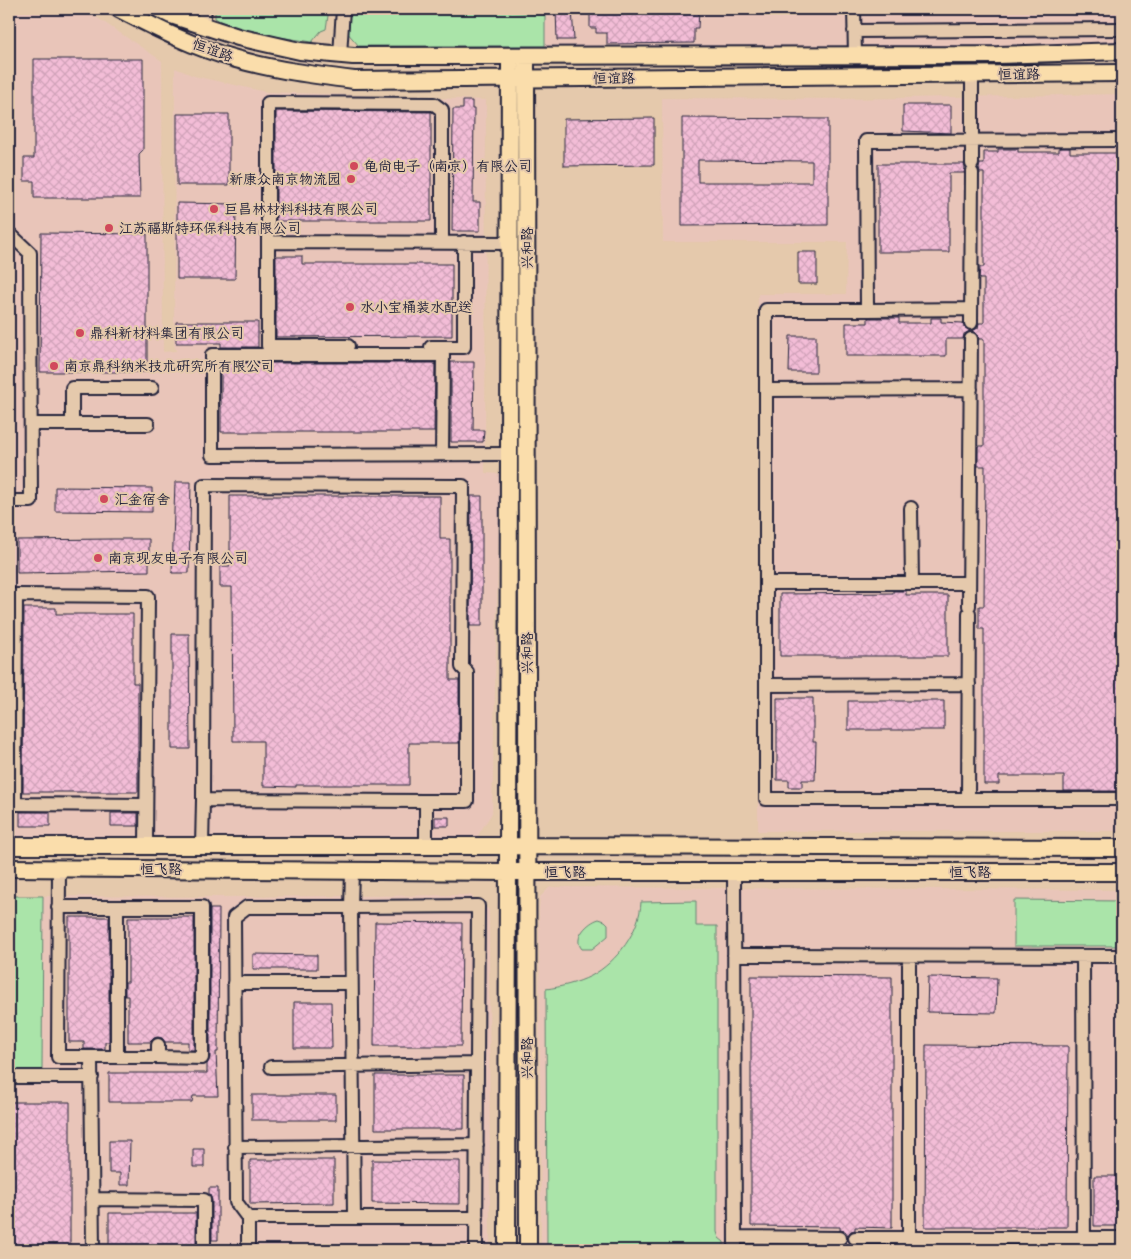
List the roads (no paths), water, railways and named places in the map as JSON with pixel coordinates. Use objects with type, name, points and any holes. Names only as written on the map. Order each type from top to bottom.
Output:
[{"type":"main road","name":"恒谊路","points":[[119,9],[165,33],[234,59],[297,73],[354,80],[1122,73]]},
{"type":"main road","name":"恒谊路","points":[[158,9],[171,16],[238,37],[300,51],[353,56],[855,56],[998,55],[1122,51]]},
{"type":"main road","name":"兴和路","points":[[507,1250],[510,56]]},
{"type":"main road","name":"兴和路","points":[[526,56],[528,1250]]},
{"type":"main road","name":"恒飞路","points":[[9,846],[1122,848]]},
{"type":"main road","name":"恒飞路","points":[[9,868],[509,872],[1122,872]]},
{"type":"lane","points":[[203,25],[205,9]]},
{"type":"lane","points":[[340,55],[343,9]]},
{"type":"lane","points":[[854,9],[855,56]]},
{"type":"lane","points":[[854,31],[1122,29]]},
{"type":"lane","points":[[971,323],[972,75]]},
{"type":"lane","points":[[442,242],[442,110],[434,104],[268,103],[268,346],[464,347],[464,242]]},
{"type":"lane","points":[[867,310],[866,141],[1122,140]]},
{"type":"lane","points":[[9,232],[30,252],[31,424],[31,501],[9,501]]},
{"type":"lane","points":[[268,242],[510,243]]},
{"type":"lane","points":[[971,309],[766,310],[766,799],[1122,798]]},
{"type":"lane","points":[[968,799],[971,339]]},
{"type":"lane","points":[[442,454],[443,355],[212,355],[212,455],[509,454]]},
{"type":"lane","points":[[72,424],[72,388],[152,388]]},
{"type":"lane","points":[[766,390],[970,390]]},
{"type":"lane","points":[[31,424],[148,424]]},
{"type":"lane","points":[[202,846],[204,485],[463,486],[462,667],[467,672],[467,801],[203,800]]},
{"type":"lane","points":[[911,508],[912,583]]},
{"type":"lane","points":[[766,583],[969,583]]},
{"type":"lane","points":[[146,805],[15,804],[16,595],[148,596],[146,846]]},
{"type":"lane","points":[[766,685],[969,684]]},
{"type":"lane","points":[[426,801],[426,846]]},
{"type":"lane","points":[[58,906],[202,906],[202,1058],[158,1051],[117,1057],[58,1057],[58,906],[59,869]]},
{"type":"lane","points":[[352,871],[354,1217]]},
{"type":"lane","points":[[734,872],[735,1244],[840,1238]]},
{"type":"lane","points":[[117,906],[117,1057]]},
{"type":"lane","points":[[248,1250],[248,1218],[236,1202],[234,917],[247,907],[478,906],[476,1250]]},
{"type":"lane","points":[[734,955],[1122,956]]},
{"type":"lane","points":[[909,956],[909,1244]]},
{"type":"lane","points":[[1083,956],[1084,1244]]},
{"type":"lane","points":[[234,984],[352,983]]},
{"type":"lane","points":[[92,1057],[93,1250]]},
{"type":"lane","points":[[270,1067],[477,1064]]},
{"type":"lane","points":[[9,1077],[92,1077]]},
{"type":"lane","points":[[235,1147],[477,1145]]},
{"type":"lane","points":[[92,1199],[204,1200],[204,1250]]},
{"type":"lane","points":[[248,1218],[477,1218]]},
{"type":"lane","points":[[854,1238],[909,1244],[1084,1244],[1122,1238]]},
{"type":"place","name":"龟尚电子（南京）有限公司","points":[[354,166]]},
{"type":"place","name":"新康众南京物流园","points":[[351,179]]},
{"type":"place","name":"巨昌林材料科技有限公司","points":[[214,209]]},
{"type":"place","name":"江苏福斯特环保科技有限公司","points":[[109,228]]},
{"type":"place","name":"水小宝桶装水配送","points":[[350,307]]},
{"type":"place","name":"鼎科新材料集团有限公司","points":[[80,333]]},
{"type":"place","name":"南京鼎科纳米技术研究所有限公司","points":[[54,366]]},
{"type":"place","name":"汇金宿舍","points":[[104,499]]},
{"type":"place","name":"南京现友电子有限公司","points":[[98,558]]}]
